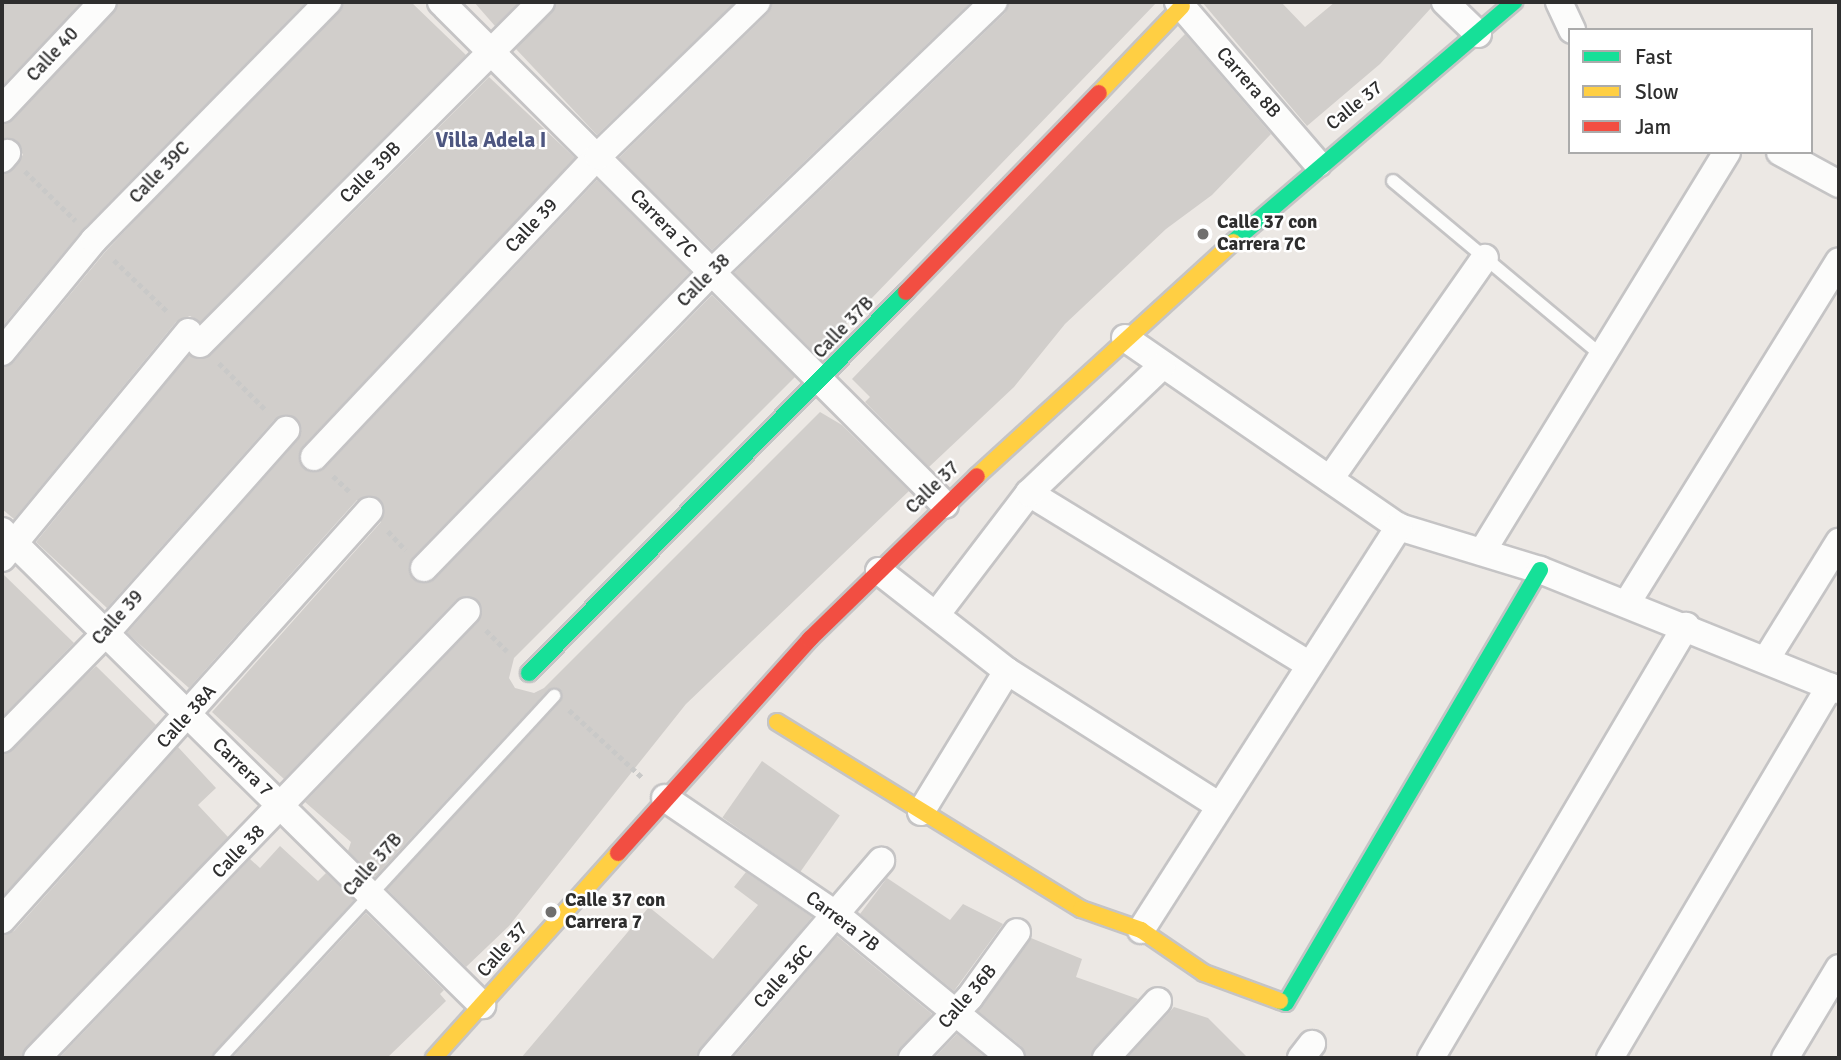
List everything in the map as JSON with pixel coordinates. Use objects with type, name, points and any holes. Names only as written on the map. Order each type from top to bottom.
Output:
[{"type":"street","name":"Calle 40","points":[[2,109],[103,2]]},
{"type":"street","name":"Calle 39C","points":[[2,352],[94,240],[328,2]]},
{"type":"street","name":"Carrera 7C","points":[[441,2],[490,54],[598,156],[710,274],[823,379],[945,505]]},
{"type":"street","name":"Calle 39B","points":[[6,544],[194,338],[541,2]]},
{"type":"street","name":"Calle 39","points":[[314,457],[598,156],[757,2]]},
{"type":"street","name":"Calle 38","points":[[424,568],[710,274],[994,2]]},
{"type":"street","points":[[1445,2],[1478,34]]},
{"type":"street","name":"Calle 37","points":[[434,1058],[665,798],[879,571],[945,505],[1318,164],[1514,2]]},
{"type":"street","points":[[1559,2],[1571,28]]},
{"type":"street","name":"Carrera 8B","points":[[1180,4],[1318,164]]},
{"type":"street","name":"Calle 37B","points":[[529,673],[823,379],[1180,4]]},
{"type":"street","points":[[1482,552],[1726,154]]},
{"type":"street","points":[[1784,154],[1839,184]]},
{"type":"street","points":[[1329,480],[1485,258]]},
{"type":"street","points":[[1626,603],[1839,261]]},
{"type":"street","points":[[1125,338],[1399,527],[1540,570],[1768,658],[1835,688],[1610,1058]]},
{"type":"street","points":[[936,615],[1029,493],[1162,366]]},
{"type":"street","name":"Calle 39","points":[[2,739],[105,634],[286,430]]},
{"type":"street","points":[[1029,493],[1310,665]]},
{"type":"street","name":"Calle 38A","points":[[2,919],[188,716],[369,511]]},
{"type":"street","points":[[1141,930],[1218,805],[1399,527]]},
{"type":"street","points":[[1768,658],[1839,542]]},
{"type":"street","name":"Carrera 7","points":[[6,544],[105,634],[482,1005]]},
{"type":"street","points":[[777,722],[1081,909],[1141,930],[1204,973],[1286,1003],[1540,570]]},
{"type":"street","points":[[879,571],[1007,671],[1218,805]]},
{"type":"street","name":"Calle 38","points":[[37,1058],[283,807],[467,611]]},
{"type":"street","points":[[1431,1058],[1686,626]]},
{"type":"street","points":[[921,812],[1007,671]]},
{"type":"street","name":"Carrera 7B","points":[[665,798],[838,916],[1011,1058]]},
{"type":"street","name":"Calle 36C","points":[[712,1058],[838,916],[881,861]]},
{"type":"street","name":"Calle 36B","points":[[912,1058],[956,1012],[1017,932]]},
{"type":"street","points":[[1785,1058],[1839,968]]},
{"type":"street","points":[[1106,1058],[1158,1001]]},
{"type":"lane","points":[[1392,181],[1602,356]]},
{"type":"lane","name":"Calle 37B","points":[[220,1058],[373,897],[554,696]]},
{"type":"building","points":[[2,2],[82,2],[2,86]]},
{"type":"building","points":[[118,2],[306,2],[83,229],[2,327],[2,174],[23,155],[17,141],[2,138],[2,124],[13,120]]},
{"type":"building","points":[[343,2],[411,2],[466,55],[200,322],[190,316],[176,322],[14,519],[2,509],[2,367],[14,362],[106,251]]},
{"type":"building","points":[[474,2],[519,2],[495,26]]},
{"type":"building","points":[[556,2],[735,2],[597,135],[516,49]]},
{"type":"building","points":[[772,2],[971,2],[712,250],[619,158],[768,13]]},
{"type":"building","points":[[1009,2],[1157,2],[817,355],[734,273],[1005,13]]},
{"type":"building","points":[[1202,2],[1281,2],[1305,27],[1335,2],[1430,2],[1431,8],[1380,64],[1307,126]]},
{"type":"building","points":[[1185,34],[1271,134],[1212,195],[1166,229],[1065,324],[1014,387],[929,467],[865,402],[870,397],[852,379]]},
{"type":"building","points":[[489,77],[575,158],[303,446],[303,468],[325,468],[597,180],[690,272],[413,557],[413,579],[435,579],[712,295],[795,377],[514,658],[509,678],[515,688],[534,693],[544,688],[820,412],[842,425],[909,491],[686,704],[509,926],[466,967],[387,889],[560,702],[560,690],[548,690],[375,877],[348,851],[351,842],[305,802],[478,622],[478,600],[456,600],[284,779],[212,712],[381,522],[380,500],[357,500],[189,688],[127,633],[298,440],[297,419],[274,420],[107,608],[36,542],[189,355],[211,355]]},
{"type":"building","points":[[2,573],[74,643],[2,717]]},
{"type":"building","points":[[96,666],[156,725],[2,897],[2,754]]},
{"type":"building","points":[[178,747],[216,788],[198,805],[228,837],[22,1058],[2,1058],[2,935],[14,931]]},
{"type":"building","points":[[762,761],[840,815],[800,872],[722,818]]},
{"type":"building","points":[[280,846],[318,881],[326,873],[354,900],[211,1058],[59,1058],[250,859],[260,868]]},
{"type":"building","points":[[746,872],[812,917],[697,1058],[521,1058],[649,907],[713,959],[758,905],[734,887]]},
{"type":"building","points":[[887,878],[950,920],[963,904],[1003,924],[954,991],[860,914]]},
{"type":"building","points":[[366,913],[444,990],[440,994],[446,1001],[387,1058],[232,1058]]},
{"type":"building","points":[[837,936],[932,1014],[897,1058],[733,1058]]},
{"type":"building","points":[[1031,938],[1082,959],[1076,977],[1138,999],[1091,1058],[1026,1058],[1021,1046],[978,1011]]},
{"type":"building","points":[[1174,1007],[1208,1018],[1248,1058],[1127,1058]]},
{"type":"building","points":[[957,1034],[986,1058],[934,1058]]},
{"type":"traffic: fast","points":[[1233,242],[1514,2]]},
{"type":"traffic: fast","points":[[529,673],[906,292]]},
{"type":"traffic: fast","points":[[1280,1001],[1286,1003],[1540,570]]},
{"type":"traffic: slow","points":[[1099,93],[1182,6]]},
{"type":"traffic: slow","points":[[977,476],[1233,242]]},
{"type":"traffic: slow","points":[[777,722],[1081,909],[1141,930],[1204,973],[1280,1001]]},
{"type":"traffic: slow","points":[[434,1058],[618,853]]},
{"type":"traffic: jam","points":[[906,292],[1099,93]]},
{"type":"traffic: jam","points":[[618,853],[810,639],[977,476]]},
{"type":"place","name":"Calle 37 con Carrera 7C","points":[[1203,234]]},
{"type":"place","name":"Calle 37 con Carrera 7","points":[[551,912]]},
{"type":"district","name":"Villa Adela I","points":[[491,140]]}]
